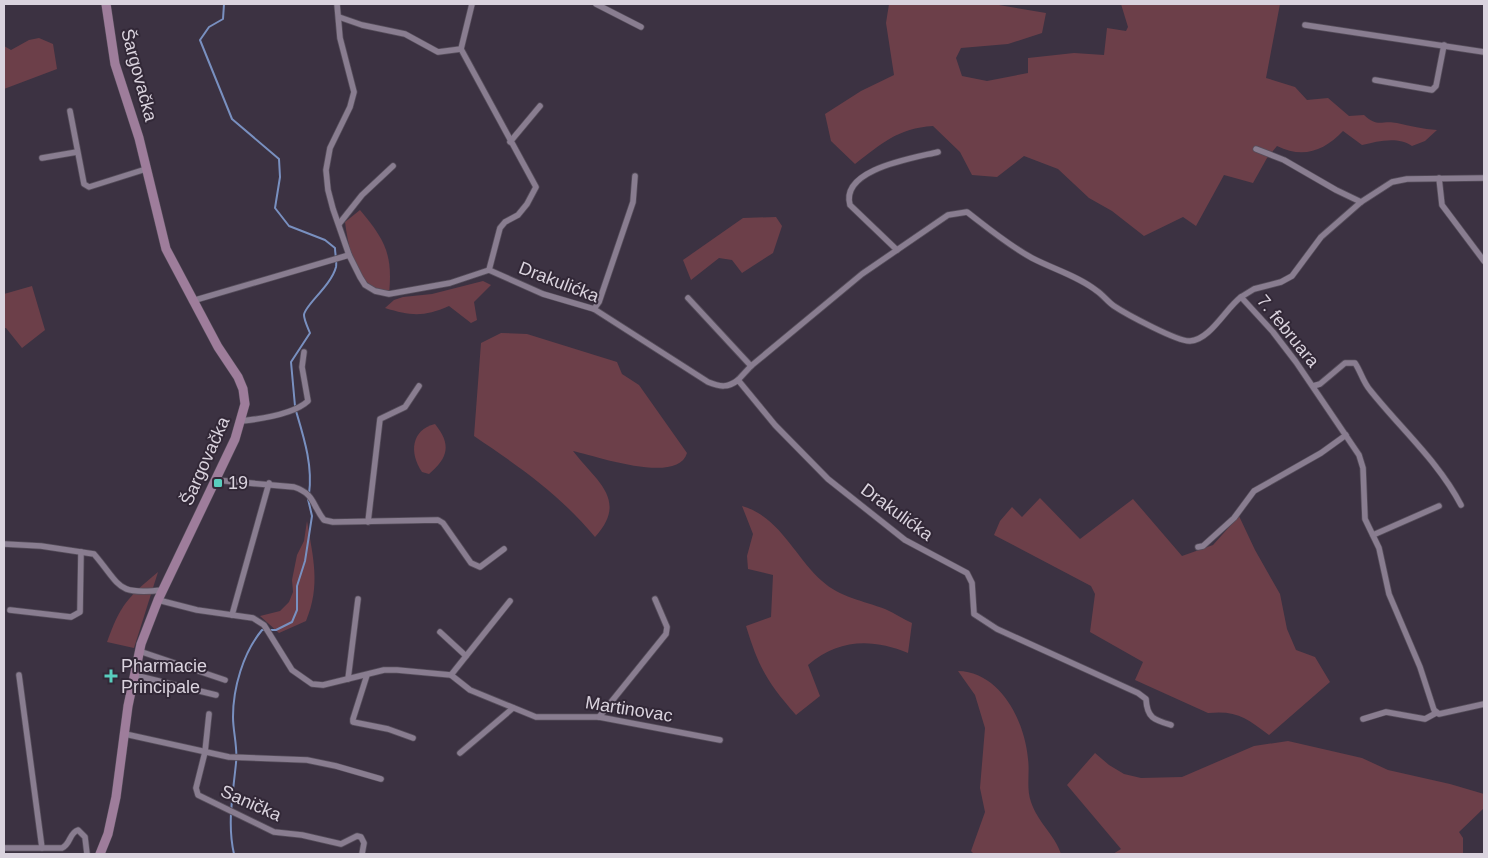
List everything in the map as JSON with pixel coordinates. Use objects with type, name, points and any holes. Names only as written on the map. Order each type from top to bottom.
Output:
[{"type":"street","name":"Šargovačka","points":[[100,854],[110,828],[139,651],[158,600],[236,439],[245,404],[243,389],[238,377],[192,301],[166,249],[127,98],[115,64],[106,4]]},
{"type":"street","points":[[337,4],[340,38],[354,92],[350,107],[330,148],[326,170],[328,190],[349,255],[365,285],[375,291],[389,294],[450,283],[489,270],[500,228],[518,215],[527,204],[536,187],[461,49],[472,4]]},
{"type":"street","points":[[596,4],[641,27]]},
{"type":"street","points":[[339,17],[362,25],[405,34],[438,52],[461,49]]},
{"type":"street","points":[[1304,25],[1484,52]]},
{"type":"street","points":[[1376,80],[1432,90],[1436,86],[1444,45]]},
{"type":"street","points":[[510,142],[540,106]]},
{"type":"street","points":[[70,111],[84,184],[90,187],[146,169]]},
{"type":"street","points":[[1256,149],[1284,160],[1336,190],[1362,202]]},
{"type":"street","points":[[42,158],[77,152]]},
{"type":"street","points":[[897,250],[850,205],[848,196],[852,186],[873,169],[938,152]]},
{"type":"street","points":[[339,224],[362,195],[393,166]]},
{"type":"street","points":[[594,309],[599,302],[633,202],[635,176]]},
{"type":"street","points":[[1438,178],[1442,205],[1484,261]]},
{"type":"street","name":"7. februara","points":[[1436,713],[1420,667],[1389,594],[1383,560],[1363,513],[1362,462],[1313,386],[1273,332],[1241,297],[1254,289],[1271,285],[1292,276],[1321,237],[1362,202],[1392,182],[1438,178],[1484,178]]},
{"type":"street","points":[[738,380],[752,366],[862,274],[948,215],[967,212],[1008,244],[1097,291],[1113,306],[1176,338],[1190,341],[1202,336],[1217,323],[1231,304],[1241,297]]},
{"type":"street","points":[[192,301],[349,255]]},
{"type":"street","name":"Drakulićka","points":[[489,270],[544,294],[594,309],[673,362],[708,382],[726,386],[732,385],[738,380],[775,425],[828,479],[905,540],[967,573],[972,583],[974,614],[998,629],[1138,693],[1146,699],[1148,714],[1153,720],[1171,725]]},
{"type":"street","points":[[688,298],[752,366]]},
{"type":"street","points":[[241,422],[263,418],[301,406],[308,398],[303,373],[304,352]]},
{"type":"street","points":[[1313,386],[1320,384],[1345,363],[1355,364],[1369,390],[1425,452],[1449,483],[1461,505]]},
{"type":"street","points":[[368,522],[380,419],[405,407],[419,386]]},
{"type":"street","points":[[1198,547],[1203,546],[1230,522],[1254,491],[1321,453],[1346,435]]},
{"type":"street","points":[[215,480],[294,486],[305,490],[312,498],[324,520],[333,522],[438,520],[443,523],[471,563],[480,567],[504,549]]},
{"type":"street","points":[[232,615],[269,483]]},
{"type":"street","points":[[1373,536],[1439,506]]},
{"type":"street","points":[[4,544],[41,546],[94,554],[115,582],[126,591],[138,593],[163,590]]},
{"type":"street","points":[[10,610],[71,617],[80,612],[81,552]]},
{"type":"street","points":[[348,679],[356,628],[358,599]]},
{"type":"street","points":[[599,716],[666,634],[667,627],[655,599]]},
{"type":"street","name":"Martinovac","points":[[158,600],[197,610],[253,618],[264,625],[284,660],[303,679],[312,684],[323,685],[397,670],[451,676],[470,690],[536,717],[599,716],[720,740]]},
{"type":"street","points":[[451,676],[510,601]]},
{"type":"street","points":[[440,632],[466,656]]},
{"type":"street","points":[[139,651],[225,680]]},
{"type":"street","points":[[20,675],[42,848]]},
{"type":"street","points":[[134,675],[216,695]]},
{"type":"street","points":[[367,675],[353,719],[354,722],[388,729],[413,738]]},
{"type":"street","points":[[1363,719],[1386,712],[1425,720],[1436,713],[1484,704]]},
{"type":"street","points":[[460,753],[513,708]]},
{"type":"street","name":"Sanička","points":[[209,714],[205,752],[196,792],[201,797],[274,832],[302,835],[346,844],[357,836],[361,837],[364,843],[362,854]]},
{"type":"street","name":"Sanička","points":[[125,734],[229,757],[307,760],[380,779]]},
{"type":"street","points":[[4,848],[65,847],[73,832],[78,830],[85,837],[87,854]]},
{"type":"shaded area","points":[[889,4],[993,4],[1046,13],[1042,33],[1008,44],[961,48],[956,58],[962,76],[987,81],[1028,73],[1028,58],[1074,53],[1104,55],[1107,28],[1126,31],[1128,27],[1121,4],[1280,4],[1266,78],[1295,87],[1307,100],[1328,98],[1349,116],[1364,115],[1376,122],[1392,122],[1437,130],[1425,141],[1412,146],[1394,140],[1362,145],[1343,131],[1328,144],[1313,151],[1296,152],[1277,146],[1267,158],[1253,183],[1224,175],[1196,226],[1183,217],[1144,236],[1112,211],[1089,198],[1058,169],[1024,156],[997,177],[972,175],[960,152],[933,126],[910,130],[891,138],[855,164],[831,141],[825,114],[861,91],[894,75],[886,23]]},
{"type":"shaded area","points":[[39,38],[53,44],[57,69],[4,89],[4,46],[11,50],[29,40]]},
{"type":"shaded area","points":[[360,210],[376,230],[385,248],[390,268],[389,294],[369,284],[356,267],[352,256],[345,222]]},
{"type":"shaded area","points":[[776,217],[782,226],[773,253],[742,273],[732,260],[719,258],[691,280],[683,260],[743,218]]},
{"type":"shaded area","points":[[483,281],[491,285],[474,302],[477,320],[471,323],[449,306],[425,314],[402,313],[385,308],[394,300],[403,297],[432,294]]},
{"type":"shaded area","points":[[32,286],[45,330],[22,348],[4,328],[4,294]]},
{"type":"shaded area","points":[[501,333],[527,334],[617,362],[622,374],[639,385],[687,453],[680,462],[669,467],[653,468],[635,466],[573,451],[599,482],[609,501],[609,512],[605,524],[595,537],[553,494],[523,470],[474,436],[481,343]]},
{"type":"shaded area","points":[[435,424],[444,438],[446,450],[441,462],[429,474],[422,472],[414,450],[417,437],[421,431]]},
{"type":"shaded area","points":[[1040,498],[1080,539],[1133,499],[1182,556],[1213,545],[1239,516],[1255,550],[1280,594],[1287,629],[1296,650],[1315,657],[1330,682],[1269,735],[1241,716],[1218,712],[1208,713],[1135,680],[1143,662],[1090,632],[1095,594],[1091,586],[994,535],[1000,521],[1012,507],[1022,517]]},
{"type":"shaded area","points":[[742,506],[755,511],[777,528],[812,571],[836,591],[885,609],[912,623],[908,653],[895,648],[868,643],[843,646],[819,656],[808,665],[820,696],[796,715],[765,674],[755,653],[746,626],[771,617],[773,575],[748,569],[747,556],[753,534]]},
{"type":"shaded area","points":[[307,521],[314,571],[311,608],[306,621],[279,633],[260,616],[280,611],[289,602],[293,592],[292,580],[297,555],[304,541]]},
{"type":"shaded area","points":[[158,572],[134,648],[107,642],[116,619],[126,602]]},
{"type":"shaded area","points":[[958,671],[973,674],[987,680],[1008,702],[1016,715],[1026,745],[1031,802],[1061,854],[974,854],[971,851],[985,812],[980,788],[985,728],[975,695]]},
{"type":"shaded area","points":[[1288,741],[1362,758],[1388,770],[1484,794],[1484,808],[1459,832],[1463,838],[1463,854],[1113,854],[1121,849],[1067,785],[1095,753],[1109,765],[1124,774],[1141,778],[1182,777],[1254,746]]},
{"type":"waterway","points":[[224,4],[223,19],[209,27],[200,40],[232,119],[279,159],[280,177],[275,208],[289,226],[325,240],[335,248],[336,267],[329,281],[305,311],[304,315],[310,333],[291,362],[295,406]]},
{"type":"waterway","points":[[296,411],[309,463],[309,494]]},
{"type":"waterway","points":[[270,630],[276,630],[292,622],[297,610],[297,586],[305,561],[312,516],[308,499]]},
{"type":"waterway","points":[[234,854],[231,831],[236,757],[233,706],[244,660],[255,639],[262,630],[265,630]]},
{"type":"place","name":"19","points":[[218,483]]},
{"type":"place","name":"Pharmacie Principale","points":[[111,676]]}]
